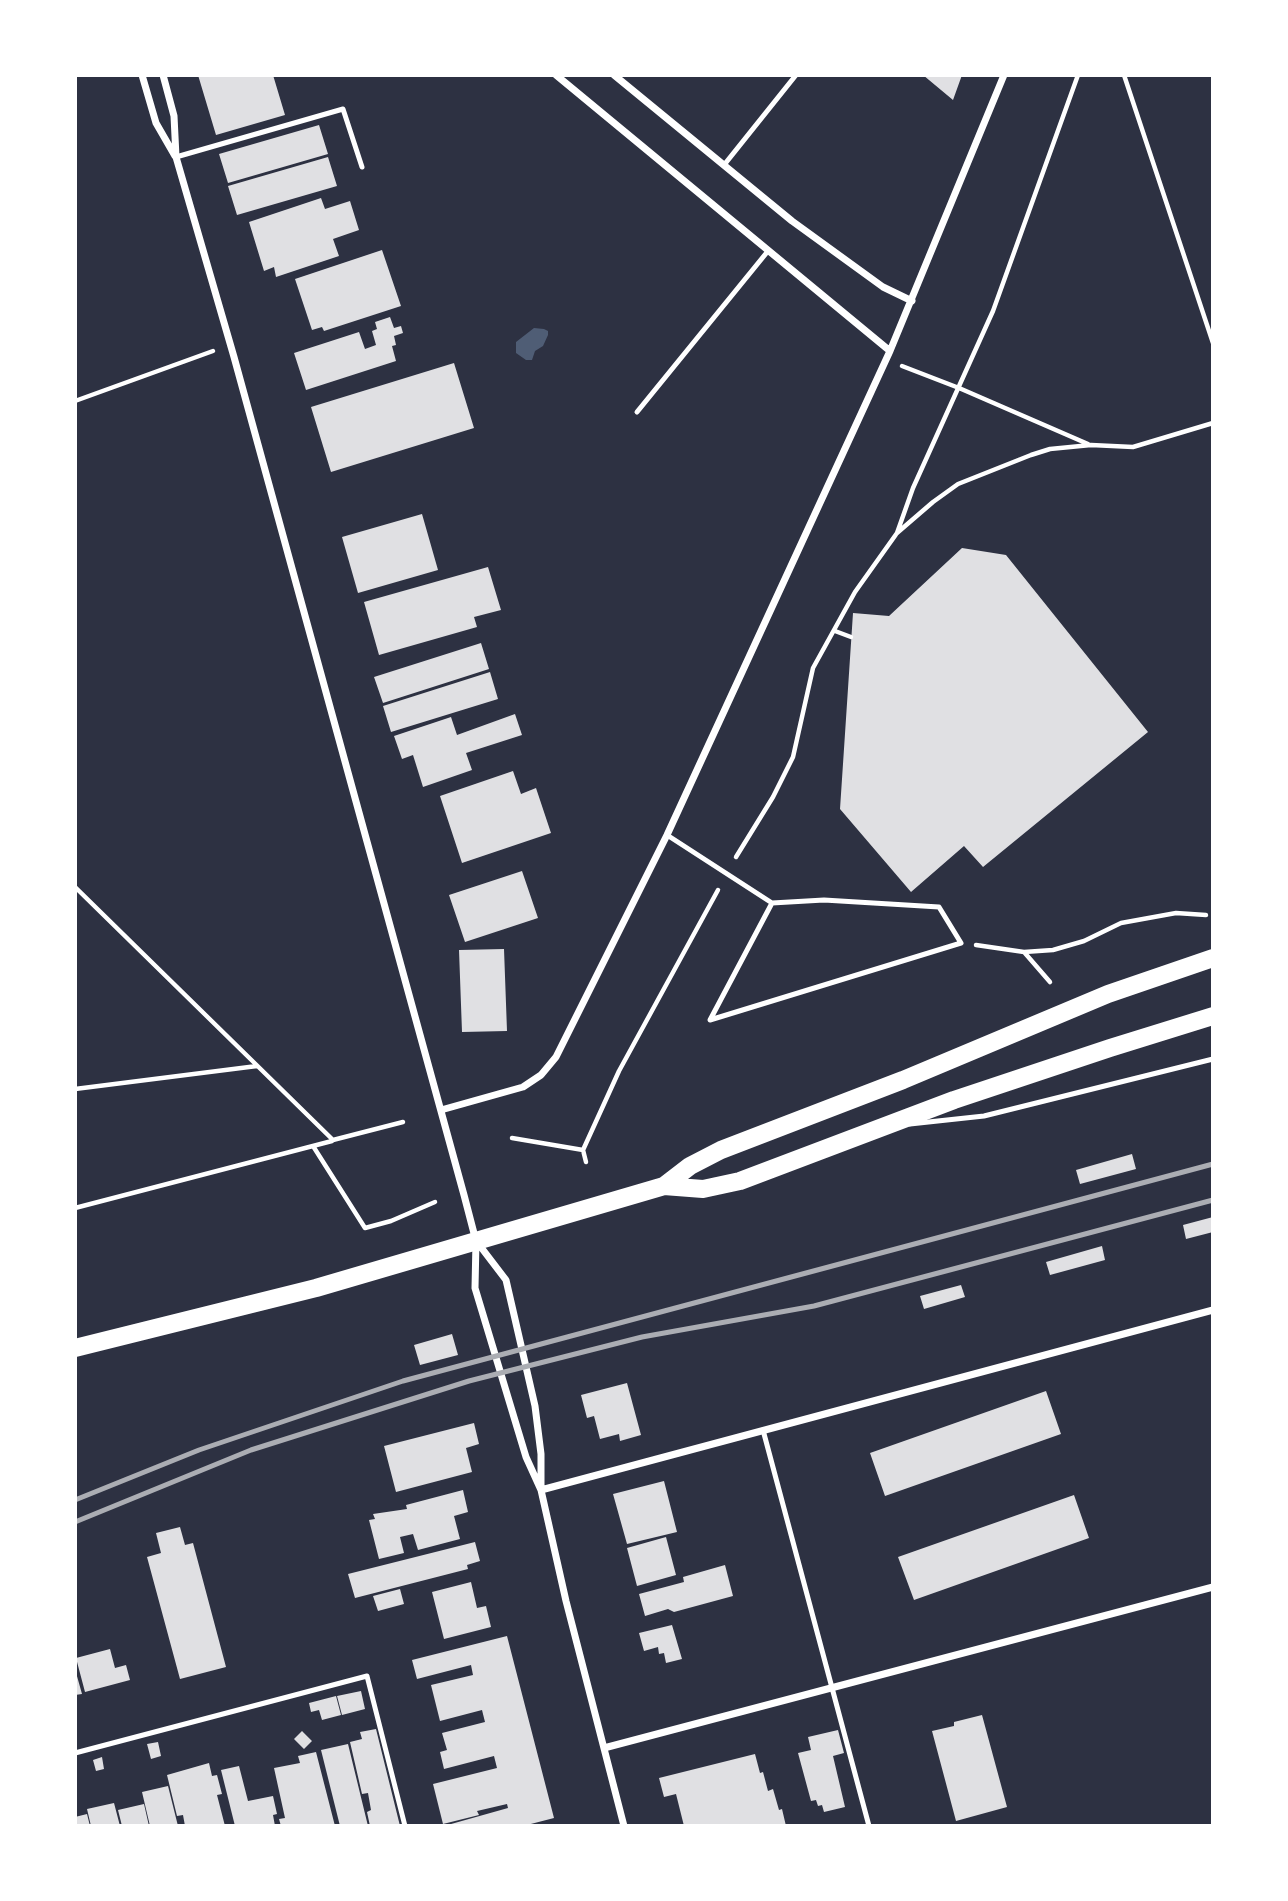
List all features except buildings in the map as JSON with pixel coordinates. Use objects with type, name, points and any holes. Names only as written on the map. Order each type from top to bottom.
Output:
[{"type":"main road","points":[[664,1186],[690,1166],[721,1150],[903,1080],[1087,1003],[1213,958]]},
{"type":"main road","points":[[75,1348],[316,1288],[664,1186],[703,1189],[722,1186],[1046,1069],[1213,1016]]},
{"type":"street","points":[[142,75],[156,123],[176,157]]},
{"type":"street","points":[[163,75],[174,116],[176,157],[441,1110],[476,1241],[475,1288],[493,1356],[526,1457],[541,1490],[566,1601],[624,1826]]},
{"type":"street","points":[[556,75],[890,351]]},
{"type":"street","points":[[614,75],[802,229],[883,286],[912,301]]},
{"type":"street","points":[[441,1110],[523,1087],[541,1075],[556,1057],[667,835],[885,362],[1004,75]]},
{"type":"street","points":[[476,1241],[506,1280],[535,1406],[541,1454],[541,1490]]},
{"type":"street","points":[[541,1490],[1213,1310]]},
{"type":"street","points":[[604,1748],[1213,1587]]},
{"type":"lane","points":[[724,165],[796,75]]},
{"type":"lane","points":[[176,157],[343,109],[362,167]]},
{"type":"lane","points":[[636,412],[768,251]]},
{"type":"lane","points":[[667,835],[772,904],[824,900],[939,907],[961,943],[710,1020],[772,904]]},
{"type":"lane","points":[[890,1125],[984,1116],[1213,1059]]},
{"type":"lane","points":[[763,1430],[869,1826]]},
{"type":"lane","points":[[75,1753],[367,1676],[405,1826]]},
{"type":"path","points":[[897,533],[913,488],[998,299],[1078,75]]},
{"type":"path","points":[[1124,75],[1213,343]]},
{"type":"path","points":[[75,401],[230,344]]},
{"type":"path","points":[[885,362],[910,368],[1091,445]]},
{"type":"path","points":[[586,1162],[583,1150],[635,1038],[727,873],[773,797],[793,757],[813,668],[855,592],[897,533],[946,492],[1031,454],[1050,449],[1091,445],[1133,447],[1213,423]]},
{"type":"path","points":[[835,631],[851,637]]},
{"type":"path","points":[[75,887],[333,1140]]},
{"type":"path","points":[[961,943],[1024,952],[1054,950],[1084,941],[1121,923],[1176,913],[1206,915]]},
{"type":"path","points":[[1024,952],[1050,982]]},
{"type":"path","points":[[75,1089],[257,1066]]},
{"type":"path","points":[[75,1208],[403,1122]]},
{"type":"path","points":[[512,1138],[583,1150]]},
{"type":"path","points":[[313,1146],[365,1228],[391,1221],[435,1202]]},
{"type":"water","points":[[534,328],[548,331],[548,335],[543,346],[535,351],[532,360],[526,360],[516,353],[516,342]]},
{"type":"railway","points":[[75,1500],[199,1450],[403,1381],[1213,1164]]},
{"type":"railway","points":[[75,1522],[251,1450],[469,1381],[642,1337],[814,1306],[1213,1200]]}]
